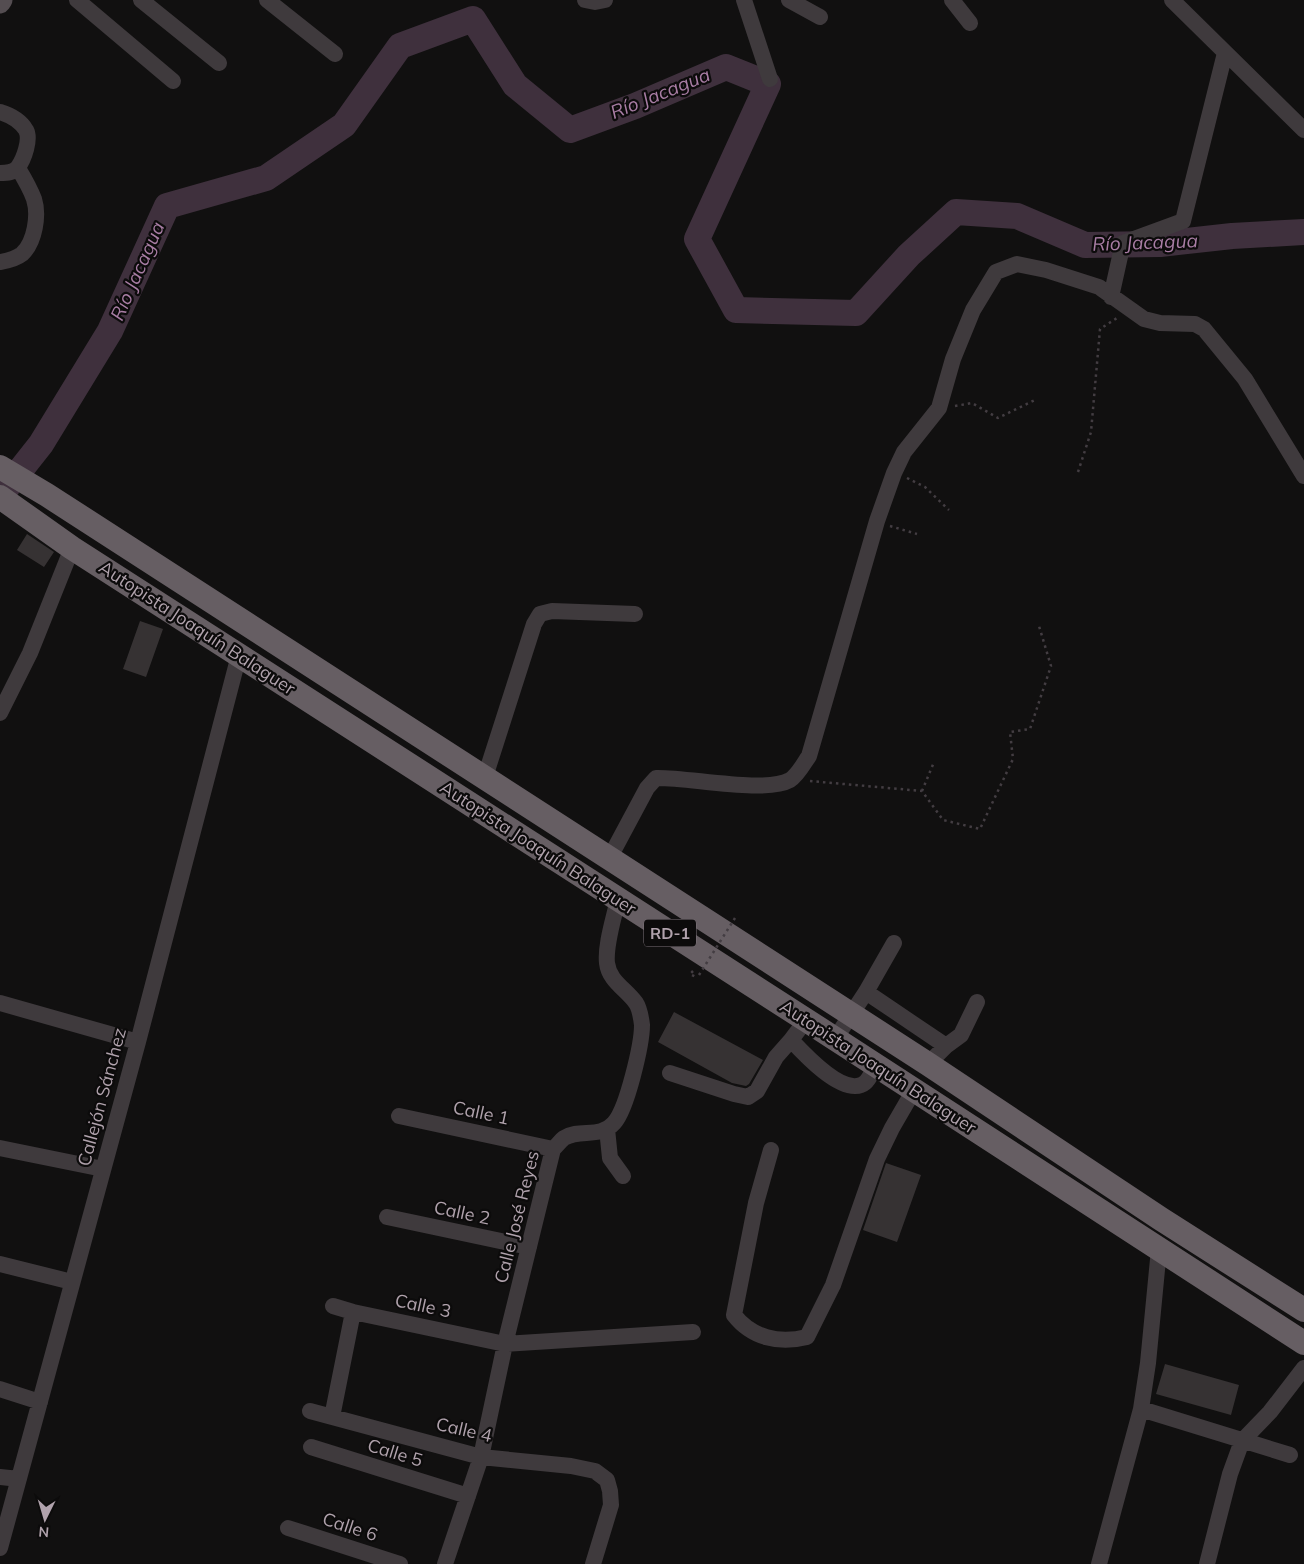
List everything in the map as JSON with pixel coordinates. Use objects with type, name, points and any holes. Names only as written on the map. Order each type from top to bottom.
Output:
[{"type":"highway","name":"Autopista Joaquín Balaguer","points":[[0,467],[47,495],[485,777],[928,1064],[1161,1219],[1304,1310]]},
{"type":"highway","name":"Autopista Joaquín Balaguer","points":[[0,497],[72,548],[1304,1343]]},
{"type":"street","points":[[76,0],[173,81]]},
{"type":"street","points":[[142,0],[219,63]]},
{"type":"street","points":[[267,0],[335,54]]},
{"type":"street","points":[[585,0],[595,2],[605,0]]},
{"type":"street","points":[[744,0],[770,79]]},
{"type":"street","points":[[790,0],[820,16]]},
{"type":"street","points":[[952,0],[970,23]]},
{"type":"street","points":[[1172,0],[1304,130]]},
{"type":"street","points":[[1111,297],[1123,243],[1183,221],[1225,53]]},
{"type":"street","points":[[0,112],[11,116],[26,131],[29,140],[18,168],[9,173],[0,173]]},
{"type":"street","points":[[0,262],[21,254],[32,238],[36,219],[34,201],[27,183],[18,168]]},
{"type":"street","points":[[609,859],[647,788],[656,778],[671,777],[753,785],[772,785],[791,780],[809,756],[876,521],[894,473],[904,452],[939,408],[953,359],[973,310],[996,272],[1018,264],[1046,270],[1099,287],[1144,319],[1160,323],[1195,324],[1204,329],[1245,379],[1304,476]]},
{"type":"street","points":[[0,712],[30,653],[72,548]]},
{"type":"street","points":[[485,777],[534,624],[540,614],[552,612],[634,614]]},
{"type":"street","name":"Callejón Sánchez","points":[[0,1548],[138,1042],[239,655]]},
{"type":"street","points":[[618,899],[607,964],[612,978],[636,1003],[641,1014],[642,1025],[640,1044],[622,1109],[615,1122],[607,1129],[610,1158],[623,1176]]},
{"type":"street","points":[[835,1039],[866,992],[894,943]]},
{"type":"street","points":[[866,992],[946,1046]]},
{"type":"street","points":[[928,1064],[946,1046],[962,1035],[977,1002]]},
{"type":"street","points":[[0,1003],[138,1042]]},
{"type":"street","points":[[670,1073],[748,1097],[758,1091],[776,1057],[806,1020]]},
{"type":"street","points":[[791,1040],[813,1063],[848,1085],[862,1085],[875,1066]]},
{"type":"street","points":[[771,1150],[756,1203],[734,1315],[754,1333],[772,1339],[793,1340],[807,1337],[833,1285],[877,1159],[914,1090]]},
{"type":"street","name":"Calle 1","points":[[400,1116],[553,1149]]},
{"type":"street","name":"Calle José Reyes","points":[[445,1564],[480,1457],[505,1344],[553,1149],[564,1138],[577,1134],[598,1133],[607,1129]]},
{"type":"street","points":[[0,1148],[103,1169]]},
{"type":"street","name":"Calle 2","points":[[387,1217],[529,1248]]},
{"type":"street","points":[[1099,1564],[1141,1409],[1148,1363],[1159,1249]]},
{"type":"street","points":[[0,1264],[72,1282]]},
{"type":"street","name":"Calle 3","points":[[334,1306],[353,1312],[505,1344],[693,1332]]},
{"type":"street","points":[[332,1417],[353,1312]]},
{"type":"street","points":[[1207,1564],[1230,1474],[1242,1441],[1270,1412],[1304,1368]]},
{"type":"street","points":[[0,1388],[40,1402]]},
{"type":"street","points":[[1141,1409],[1290,1454]]},
{"type":"street","name":"Calle 4","points":[[310,1411],[480,1457],[571,1466],[595,1471],[608,1480],[611,1505],[593,1564]]},
{"type":"street","name":"Calle 5","points":[[311,1447],[468,1496]]},
{"type":"street","points":[[0,1477],[19,1479]]},
{"type":"street","name":"Calle 6","points":[[288,1528],[400,1564]]},
{"type":"path","points":[[1078,472],[1092,432],[1100,329],[1129,310]]},
{"type":"path","points":[[939,408],[972,402],[998,418],[1035,400]]},
{"type":"path","points":[[894,473],[925,487],[948,510]]},
{"type":"path","points":[[876,521],[916,534]]},
{"type":"path","points":[[922,790],[943,820],[980,829],[1014,759],[1010,732],[1030,729],[1051,666],[1039,626]]},
{"type":"path","points":[[922,790],[934,762]]},
{"type":"path","points":[[791,780],[922,790]]},
{"type":"path","points":[[698,976],[735,918]]},
{"type":"building","points":[[27,534],[54,552],[44,567],[17,550]]},
{"type":"building","points":[[140,621],[163,629],[146,677],[123,669]]},
{"type":"building","points":[[674,1012],[763,1060],[749,1084],[746,1086],[732,1083],[658,1042]]},
{"type":"building","points":[[886,1163],[921,1175],[897,1242],[863,1230]]},
{"type":"building","points":[[1165,1364],[1239,1385],[1231,1415],[1156,1394]]},
{"type":"waterway","name":"Río Jacagua","points":[[0,496],[41,444],[110,331],[167,206],[266,178],[344,125],[400,46],[473,19],[515,85],[570,130],[635,106],[726,67],[768,84],[697,239],[736,310],[856,313],[909,255],[956,212],[1017,216],[1085,245],[1160,244],[1232,236],[1304,232]]}]
